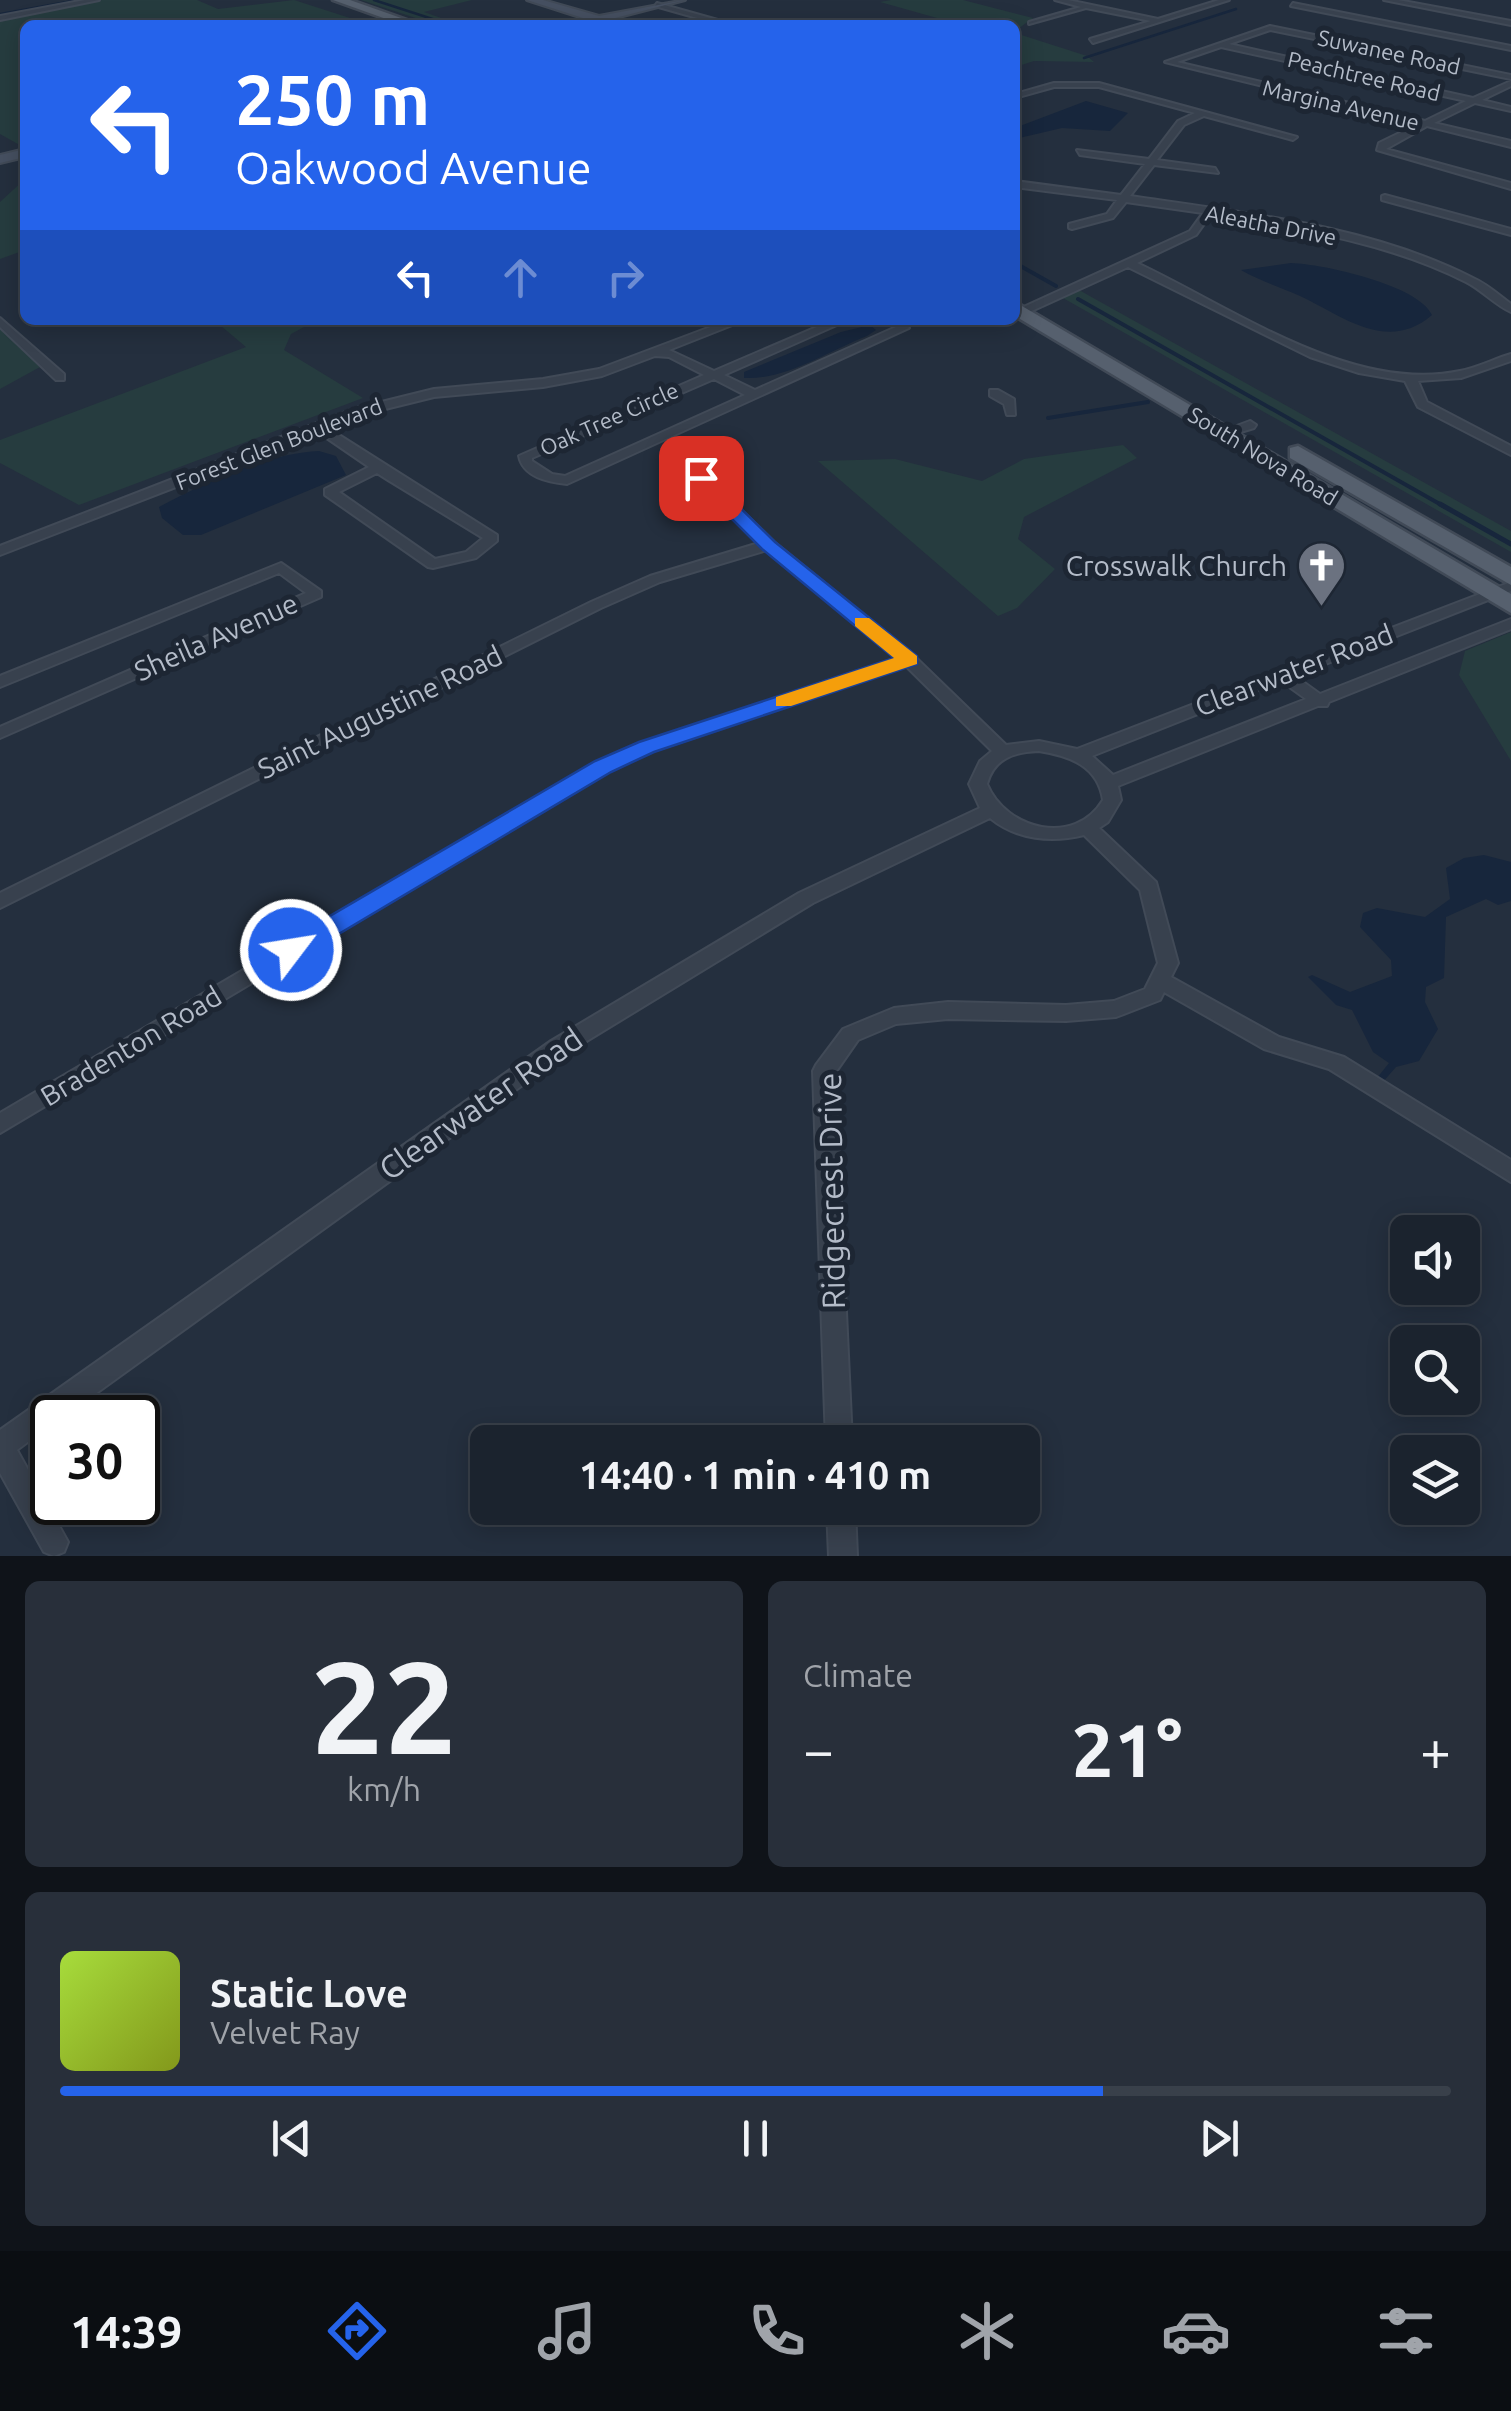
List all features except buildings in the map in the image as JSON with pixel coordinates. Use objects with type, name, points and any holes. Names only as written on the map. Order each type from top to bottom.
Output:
[{"type":"main road","points":[[336,3],[377,20]]},
{"type":"main road","points":[[336,3],[397,20]]},
{"type":"main road","name":"South Nova Road","points":[[1026,308],[1250,425],[1511,577]]},
{"type":"main road","name":"South Nova Road","points":[[1026,308],[1224,433],[1504,594]]},
{"type":"street","points":[[0,14],[62,0]]},
{"type":"street","points":[[0,14],[96,0]]},
{"type":"street","points":[[532,0],[598,19]]},
{"type":"street","points":[[594,20],[680,0]]},
{"type":"street","points":[[1058,0],[1158,21]]},
{"type":"street","points":[[1175,0],[1206,7]]},
{"type":"street","points":[[1092,41],[1226,0]]},
{"type":"street","points":[[1308,0],[1293,5],[1511,48]]},
{"type":"street","points":[[1388,0],[1511,24]]},
{"type":"street","points":[[657,5],[712,20]]},
{"type":"street","points":[[1031,23],[1089,6]]},
{"type":"street","name":"Suwanee Road","points":[[1218,44],[1266,28],[1511,80]]},
{"type":"street","name":"Margina Avenue","points":[[1218,44],[1170,60],[1172,65],[1511,144]]},
{"type":"street","name":"Peachtree Road","points":[[1218,44],[1511,109]]},
{"type":"street","points":[[1511,80],[1382,145],[1381,150],[1390,156],[1511,186]]},
{"type":"street","points":[[1020,94],[1048,86],[1092,84],[1293,136]]},
{"type":"street","points":[[1072,226],[1104,220],[1124,200],[1184,120],[1206,112]]},
{"type":"street","points":[[1080,152],[1215,171]]},
{"type":"street","name":"Aleatha Drive","points":[[1020,185],[1314,230],[1460,272],[1488,286],[1509,304]]},
{"type":"street","points":[[1385,198],[1511,232]]},
{"type":"street","points":[[1026,308],[1193,232],[1207,213]]},
{"type":"street","points":[[1129,263],[1317,358],[1409,376],[1471,374],[1511,357]]},
{"type":"street","points":[[0,321],[60,377]]},
{"type":"street","name":"Forest Glen Boulevard","points":[[0,551],[393,402],[602,372],[727,325]]},
{"type":"street","name":"Oak Tree Circle","points":[[830,325],[524,456],[526,462],[548,478],[566,480],[903,328],[901,325]]},
{"type":"street","name":"Oak Tree Circle","points":[[657,353],[658,359],[749,397]]},
{"type":"street","points":[[1409,376],[1422,404],[1511,452]]},
{"type":"street","points":[[994,393],[1010,402],[1011,412]]},
{"type":"street","points":[[1224,433],[1250,425]]},
{"type":"street","points":[[319,428],[492,538],[471,554],[433,564],[330,492],[378,467]]},
{"type":"street","points":[[701,478],[768,546],[909,660],[1003,752]]},
{"type":"street","name":"Saint Augustine Road","points":[[0,900],[596,605],[655,579],[768,546]]},
{"type":"street","name":"Sheila Avenue","points":[[0,682],[281,567],[316,594],[0,732]]},
{"type":"street","name":"Clearwater Road","points":[[1077,755],[1504,594]]},
{"type":"street","name":"Clearwater Road","points":[[1109,783],[1511,624]]},
{"type":"street","name":"Bradenton Road","points":[[0,1124],[603,766],[646,747],[909,660]]},
{"type":"street","points":[[1283,675],[1321,702]]},
{"type":"street","points":[[1039,746],[1077,755],[1100,769],[1109,783],[1112,800],[1108,811],[1087,828],[1060,833],[1031,830],[991,810],[980,792],[978,779],[986,764],[1003,752],[1039,746]]},
{"type":"street","name":"Clearwater Road","points":[[0,1447],[559,1047],[697,960],[806,898],[991,810]]},
{"type":"street","points":[[1087,828],[1149,887],[1168,963],[1163,982],[1272,1044],[1336,1063],[1511,1172]]},
{"type":"street","name":"Ridgecrest Drive","points":[[838,1425],[824,1071],[832,1050],[867,1022],[894,1013],[1076,1014],[1144,998],[1163,982]]},
{"type":"street","points":[[0,1447],[54,1542]]},
{"type":"street","points":[[842,1525],[843,1556]]},
{"type":"green space","points":[[102,0],[197,0],[218,9],[294,0],[353,19],[20,20],[20,145],[0,134],[0,19]]},
{"type":"green space","points":[[361,0],[472,0],[424,12],[447,20],[422,20]]},
{"type":"green space","points":[[963,0],[1033,18],[1020,27],[1020,20],[944,20],[880,2]]},
{"type":"green space","points":[[1020,35],[1087,56],[1094,62],[1034,61],[1020,65]]},
{"type":"green space","points":[[20,184],[20,252],[0,259],[0,202]]},
{"type":"green space","points":[[1079,290],[1511,531],[1511,552],[1063,298]]},
{"type":"green space","points":[[220,325],[308,325],[291,334],[284,350],[363,398],[79,505],[0,463],[0,440],[246,347]]},
{"type":"green space","points":[[0,329],[40,367],[0,389]]},
{"type":"green space","points":[[1123,445],[1137,458],[1024,517],[1018,539],[1055,569],[1017,608],[998,616],[818,461],[895,459],[982,481],[1024,459]]},
{"type":"green space","points":[[1511,632],[1511,761],[1459,675],[1465,651]]},
{"type":"water","points":[[1086,101],[1128,113],[1110,131],[1062,128],[1020,138],[1020,126]]},
{"type":"water","points":[[1291,263],[1369,278],[1409,294],[1432,315],[1398,331],[1364,327],[1241,270]]},
{"type":"water","points":[[870,325],[876,330],[867,336],[807,363],[776,374],[744,378],[744,372],[841,332]]},
{"type":"water","points":[[319,451],[336,456],[346,475],[201,535],[183,535],[162,518],[159,507],[216,479],[279,457]]},
{"type":"water","points":[[1484,855],[1511,862],[1511,901],[1498,905],[1486,899],[1446,917],[1444,978],[1426,987],[1425,1002],[1438,1029],[1419,1061],[1396,1067],[1382,1083],[1377,1078],[1389,1063],[1373,1052],[1352,1010],[1336,1005],[1308,977],[1312,975],[1350,992],[1392,976],[1391,960],[1360,927],[1363,913],[1377,908],[1425,917],[1450,899],[1446,868],[1464,858]]},
{"type":"waterway","points":[[0,14],[78,0]]},
{"type":"waterway","points":[[374,0],[436,20]]},
{"type":"waterway","points":[[1084,58],[1236,9]]},
{"type":"waterway","points":[[1020,266],[1056,286]]},
{"type":"waterway","points":[[1078,299],[1445,507]]},
{"type":"waterway","points":[[1048,418],[1148,402]]},
{"type":"waterway","points":[[1440,504],[1511,544]]},
{"type":"slow traffic","points":[[784,702],[909,660],[862,622]]},
{"type":"place","name":"Crosswalk Church","points":[[1322,608]]},
{"type":"route","points":[[291,950],[603,766],[646,747],[909,660],[768,546],[701,478]]}]
